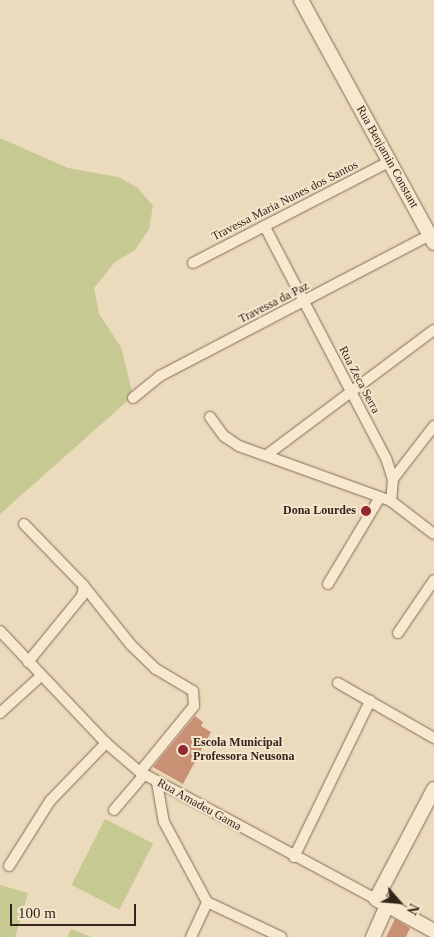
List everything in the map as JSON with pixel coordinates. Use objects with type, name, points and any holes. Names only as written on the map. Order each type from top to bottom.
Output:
[{"type":"street","name":"Rua Benjamin Constant","points":[[291,0],[322,57],[339,70]]},
{"type":"street","name":"Rua Benjamin Constant","points":[[301,0],[388,162],[432,239]]},
{"type":"street","name":"Travessa Maria Nunes dos Santos","points":[[193,263],[388,162]]},
{"type":"street","name":"Rua Zeca Serra","points":[[265,227],[303,303],[351,391],[393,479]]},
{"type":"street","name":"Travessa da Paz","points":[[133,398],[160,376],[432,239]]},
{"type":"street","points":[[268,454],[434,330]]},
{"type":"street","points":[[210,418],[233,443],[268,454],[391,501],[434,534]]},
{"type":"street","points":[[391,501],[393,479],[434,426]]},
{"type":"street","points":[[328,584],[380,497]]},
{"type":"street","points":[[24,524],[84,586],[131,645],[156,669],[190,687],[195,702],[114,810]]},
{"type":"street","points":[[398,633],[434,580]]},
{"type":"street","points":[[28,662],[82,596],[84,586]]},
{"type":"street","name":"Rua Amadeu Gama","points":[[1,633],[106,743],[142,773],[157,783],[434,931]]},
{"type":"street","points":[[0,713],[41,676]]},
{"type":"street","points":[[338,683],[434,738]]},
{"type":"street","points":[[294,857],[370,702]]},
{"type":"street","points":[[8,866],[50,801],[106,743]]},
{"type":"street","points":[[157,783],[164,822],[207,902],[281,937]]},
{"type":"street","points":[[373,937],[382,902],[434,789]]},
{"type":"street","points":[[192,937],[207,902]]},
{"type":"green space","points":[[0,138],[68,168],[118,177],[138,188],[153,206],[149,229],[135,250],[115,262],[94,288],[99,314],[121,347],[133,396],[0,514]]},
{"type":"green space","points":[[105,819],[153,844],[120,909],[71,885]]},
{"type":"green space","points":[[0,885],[28,893],[15,937],[0,937]]},
{"type":"green space","points":[[71,929],[91,937],[67,937]]},
{"type":"building","name":"Escola Municipal Professora Neusona","points":[[195,716],[203,722],[201,726],[211,732],[183,784],[153,767]]},
{"type":"building","points":[[395,919],[410,928],[406,937],[386,937]]},
{"type":"place","name":"Dona Lourdes","points":[[366,511]]},
{"type":"place","name":"Escola Municipal Professora Neusona","points":[[183,750]]}]
